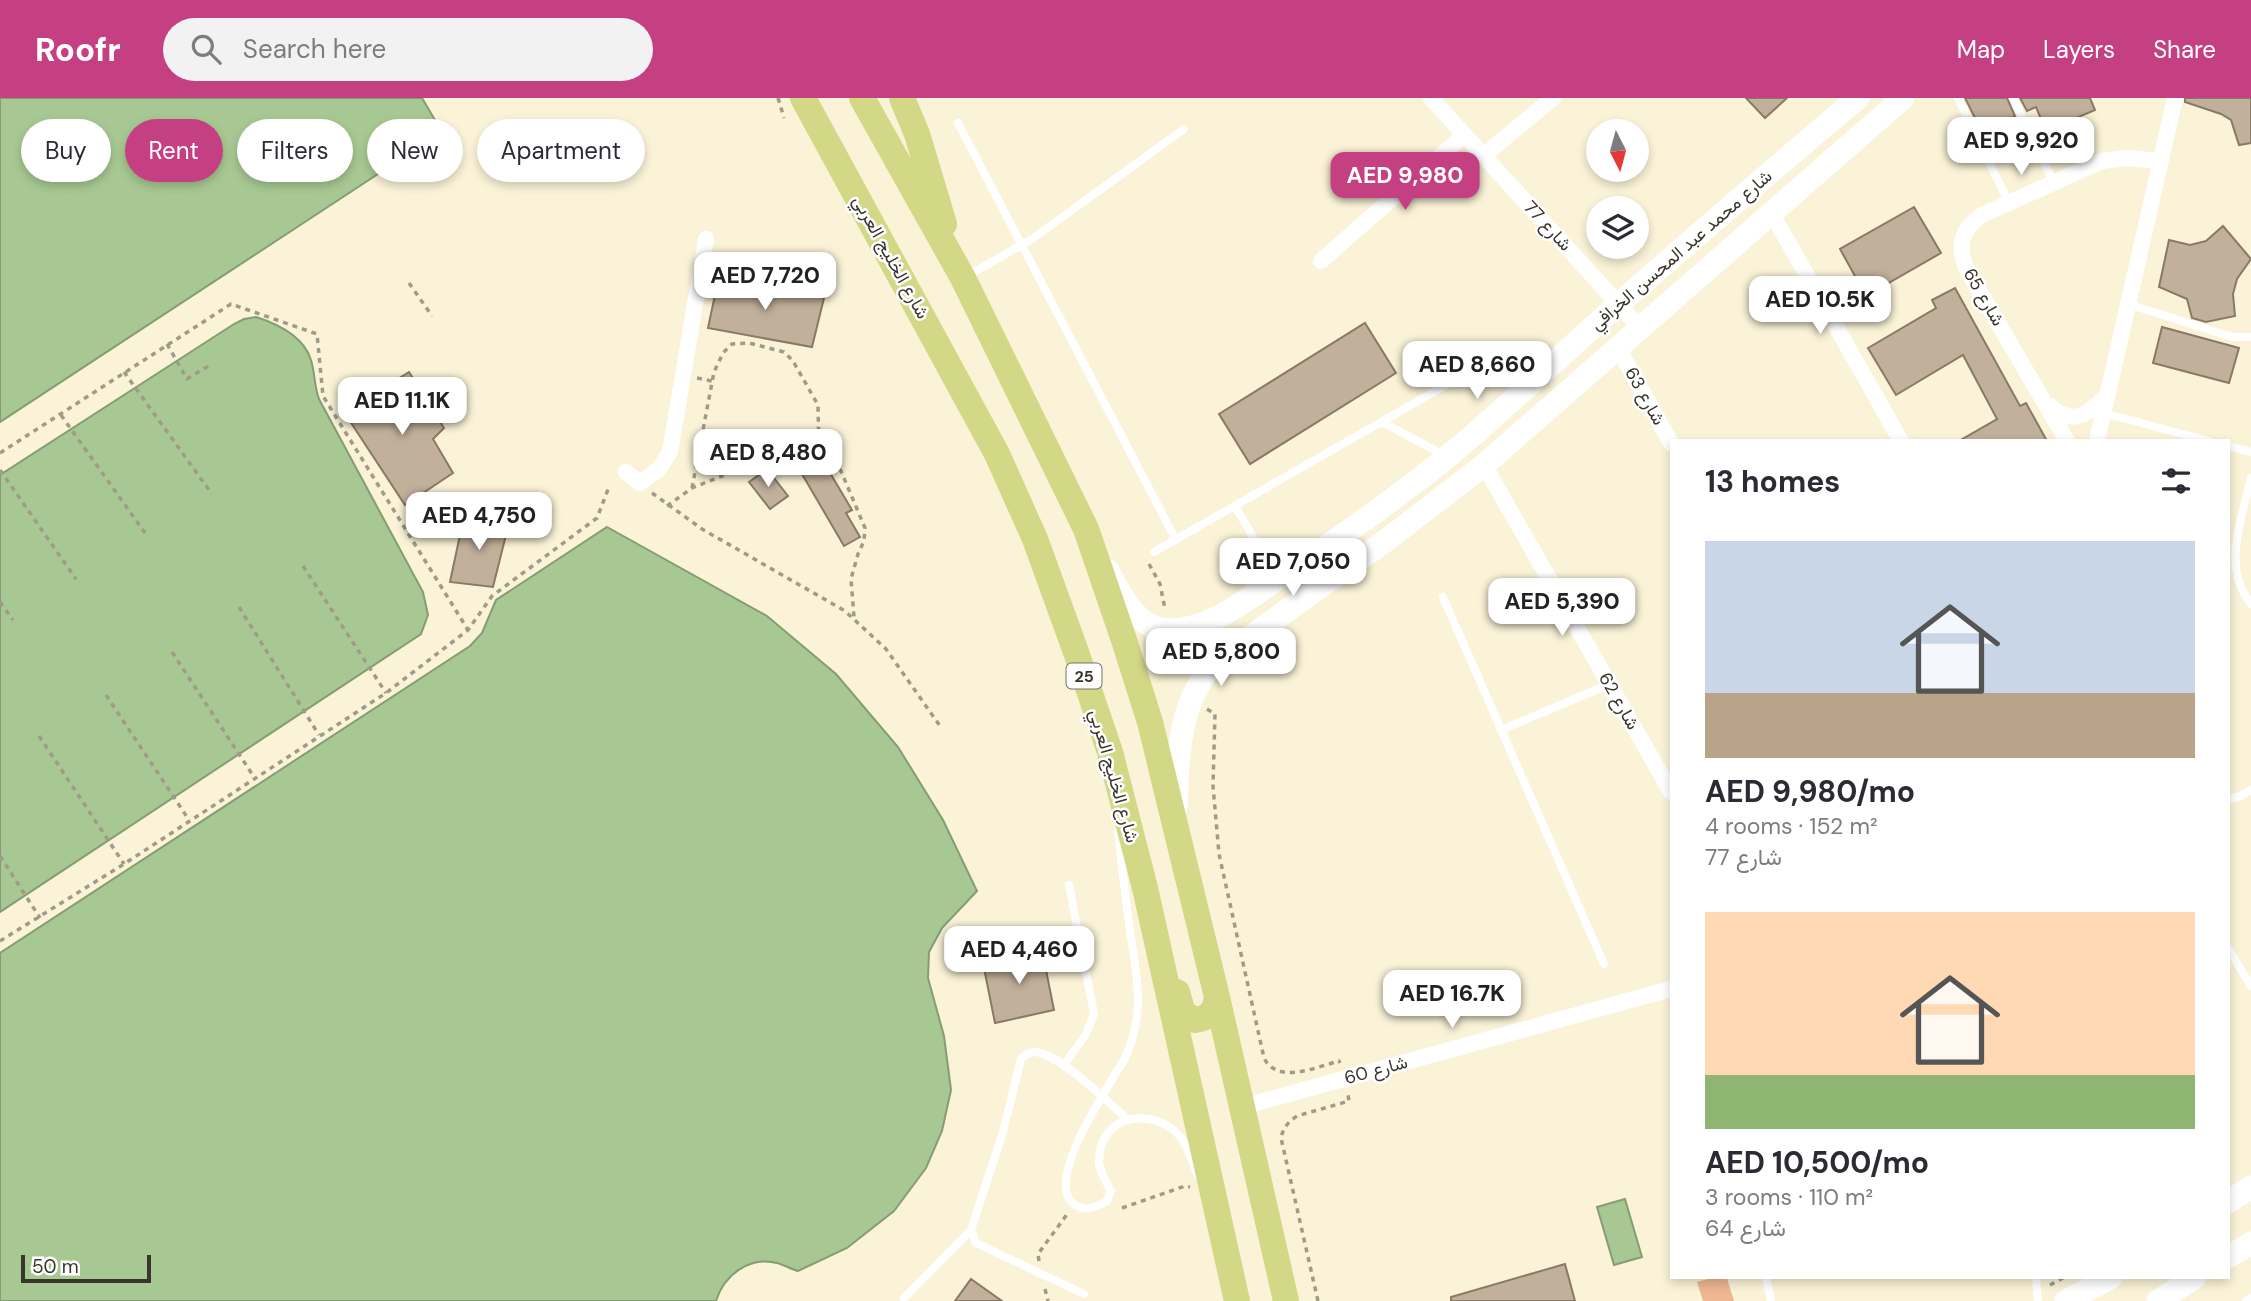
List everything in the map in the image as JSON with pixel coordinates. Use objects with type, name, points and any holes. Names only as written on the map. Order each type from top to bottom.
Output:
[{"type":"main road","name":"شارع الخليج العربي","points":[[803,98],[997,454],[1034,539],[1110,752],[1146,888],[1203,1192],[1237,1301]]},
{"type":"main road","points":[[862,98],[959,271],[1086,529],[1143,699],[1217,997],[1286,1301]]},
{"type":"main road","points":[[902,98],[925,156],[959,271]]},
{"type":"main road","name":"شارع محمد عبد المحسن الخرافي","points":[[1086,529],[1125,601],[1150,625],[1170,630],[1195,626],[1215,618],[1339,539],[1447,457],[1858,98]]},
{"type":"main road","name":"شارع محمد عبد المحسن الخرافي","points":[[1175,825],[1183,723],[1196,685],[1216,661],[1408,525],[1484,465],[1903,98]]},
{"type":"main road","points":[[1292,570],[1308,582],[1323,586]]},
{"type":"main road","points":[[1146,888],[1158,908],[1183,1013],[1192,1020],[1205,1018],[1215,1008],[1217,997]]},
{"type":"main road","points":[[2230,1201],[2251,1187]]},
{"type":"main road","points":[[2230,1256],[2251,1243]]},
{"type":"main road","points":[[2066,1301],[2108,1279]]},
{"type":"main road","points":[[2158,1301],[2192,1279]]},
{"type":"street","name":"شارع 77","points":[[1431,98],[1641,328]]},
{"type":"street","points":[[1483,156],[1553,98]]},
{"type":"street","points":[[2097,439],[2175,98]]},
{"type":"street","points":[[1321,261],[1464,135]]},
{"type":"street","name":"شارع 65","points":[[2066,439],[1968,272],[1961,253],[1961,240],[1970,224],[1982,215],[2094,164],[2113,159],[2160,161]]},
{"type":"street","points":[[1771,212],[1900,439]]},
{"type":"street","points":[[626,472],[640,483],[659,469],[670,452],[706,239]]},
{"type":"street","name":"شارع 63","points":[[1618,348],[1670,441]]},
{"type":"street","name":"شارع 65","points":[[2044,399],[2060,414],[2073,417],[2087,413],[2107,395]]},
{"type":"street","name":"شارع 62","points":[[1484,465],[1670,790]]},
{"type":"street","name":"شارع 60","points":[[1242,1107],[1670,989]]},
{"type":"lane","points":[[1958,98],[2009,203]]},
{"type":"lane","points":[[2013,98],[2054,183]]},
{"type":"lane","points":[[958,123],[1176,540]]},
{"type":"lane","points":[[959,271],[1032,239],[1184,129]]},
{"type":"lane","points":[[2128,304],[2232,337],[2251,337]]},
{"type":"lane","points":[[1154,552],[1481,365]]},
{"type":"lane","points":[[2103,413],[2200,439]]},
{"type":"lane","points":[[1382,422],[1447,457]]},
{"type":"lane","points":[[2230,447],[2251,452]]},
{"type":"lane","points":[[2251,478],[2234,561],[2238,582],[2251,604]]},
{"type":"lane","points":[[1235,506],[1259,548],[1275,556],[1292,570]]},
{"type":"lane","points":[[1242,602],[1253,581],[1259,548]]},
{"type":"lane","points":[[1443,597],[1604,964]]},
{"type":"lane","points":[[1501,730],[1610,684]]},
{"type":"lane","points":[[1110,752],[1136,973],[1137,1021],[1126,1055],[1084,1124],[1065,1183],[1068,1196],[1077,1206],[1096,1207],[1107,1201],[1111,1191],[1099,1161],[1101,1151],[1110,1132],[1127,1119],[1137,1117],[1158,1121],[1175,1132],[1186,1147],[1203,1192]]},
{"type":"lane","points":[[2230,799],[2251,790]]},
{"type":"lane","points":[[1063,1066],[1085,1036],[1094,1014],[1069,885]]},
{"type":"lane","points":[[2230,951],[2251,986]]},
{"type":"lane","points":[[904,1297],[971,1230],[1003,1132],[1021,1059],[1030,1053],[1042,1053],[1102,1096],[1127,1119]]},
{"type":"lane","points":[[971,1230],[976,1243],[1084,1294]]},
{"type":"lane","points":[[1766,1279],[1771,1301]]},
{"type":"lane","points":[[2036,1279],[2038,1301]]},
{"type":"lane","points":[[2246,1301],[2251,1298]]},
{"type":"path","points":[[778,98],[784,118]]},
{"type":"path","points":[[409,283],[432,316]]},
{"type":"path","points":[[0,453],[231,304],[317,334],[323,396],[468,630]]},
{"type":"path","points":[[692,488],[714,372],[723,353],[733,344],[749,343],[784,352],[793,361],[818,405],[819,453]]},
{"type":"path","points":[[166,344],[187,379],[210,365]]},
{"type":"path","points":[[124,372],[212,494]]},
{"type":"path","points":[[61,415],[145,533]]},
{"type":"path","points":[[667,506],[692,488],[747,466],[786,456],[819,453],[841,471],[865,528],[864,541],[851,579],[854,619]]},
{"type":"path","points":[[0,470],[76,579]]},
{"type":"path","points":[[640,483],[667,506],[702,529],[845,611],[886,649],[940,726]]},
{"type":"path","points":[[0,942],[386,693],[468,630],[492,596],[597,517],[609,487]]},
{"type":"path","points":[[303,566],[386,693]]},
{"type":"path","points":[[0,602],[13,620]]},
{"type":"path","points":[[239,607],[319,735]]},
{"type":"path","points":[[172,652],[254,778]]},
{"type":"path","points":[[106,695],[189,820]]},
{"type":"path","points":[[1190,698],[1215,714],[1213,786],[1219,854],[1264,1058],[1275,1070],[1286,1073],[1339,1061],[1349,1101],[1297,1116],[1284,1127],[1281,1138],[1318,1301]]},
{"type":"path","points":[[39,736],[124,864]]},
{"type":"path","points":[[0,856],[40,918]]},
{"type":"path","points":[[1122,1208],[1185,1186],[1203,1192]]},
{"type":"path","points":[[1048,1301],[1038,1254],[1068,1213]]},
{"type":"shaded area","points":[[0,98],[422,98],[434,119],[367,119],[367,181],[0,422]]},
{"type":"shaded area","points":[[256,317],[289,332],[308,352],[319,399],[423,592],[428,615],[421,634],[0,912],[0,475],[234,324]]},
{"type":"shaded area","points":[[607,527],[767,616],[836,674],[898,747],[943,820],[977,891],[942,928],[929,952],[928,978],[944,1036],[951,1090],[942,1131],[926,1168],[894,1211],[847,1248],[798,1271],[777,1263],[757,1262],[748,1265],[731,1276],[716,1301],[0,1301],[0,953],[470,646],[482,633],[496,600]]},
{"type":"shaded area","points":[[1625,1199],[1642,1257],[1614,1265],[1597,1207]]},
{"type":"shaded area","points":[[1727,1279],[1734,1301],[1703,1301],[1697,1282]]},
{"type":"building","points":[[1746,98],[1787,98],[1765,118]]},
{"type":"building","points":[[1965,98],[2007,98],[2015,116],[2004,121],[2017,149],[1995,158]]},
{"type":"building","points":[[2020,98],[2090,98],[2095,110],[2046,131],[2036,107],[2027,111]]},
{"type":"building","points":[[2185,98],[2251,98],[2251,143],[2239,145],[2231,120],[2185,102]]},
{"type":"building","points":[[1914,207],[1941,253],[1866,296],[1840,249]]},
{"type":"building","points":[[2223,226],[2251,259],[2237,279],[2233,294],[2235,316],[2206,322],[2192,318],[2187,299],[2159,287],[2169,240],[2190,245],[2206,241]]},
{"type":"building","points":[[719,276],[824,298],[812,347],[708,328]]},
{"type":"building","points":[[1955,288],[2020,406],[2026,403],[2046,439],[1962,439],[1997,419],[1963,355],[1896,395],[1868,348],[1936,308],[1932,300]]},
{"type":"building","points":[[1365,323],[1396,373],[1250,464],[1219,414]]},
{"type":"building","points":[[2162,327],[2239,348],[2229,383],[2153,363]]},
{"type":"building","points":[[409,372],[444,428],[433,439],[453,473],[405,505],[344,412]]},
{"type":"building","points":[[823,461],[852,510],[846,513],[860,537],[844,546],[802,474]]},
{"type":"building","points":[[767,469],[788,496],[770,509],[749,482]]},
{"type":"building","points":[[464,516],[509,523],[493,587],[450,582]]},
{"type":"building","points":[[1042,950],[1054,1010],[995,1023],[983,963]]},
{"type":"building","points":[[1565,1264],[1575,1301],[1451,1301],[1451,1297]]},
{"type":"building","points":[[971,1279],[1002,1301],[955,1301]]}]
